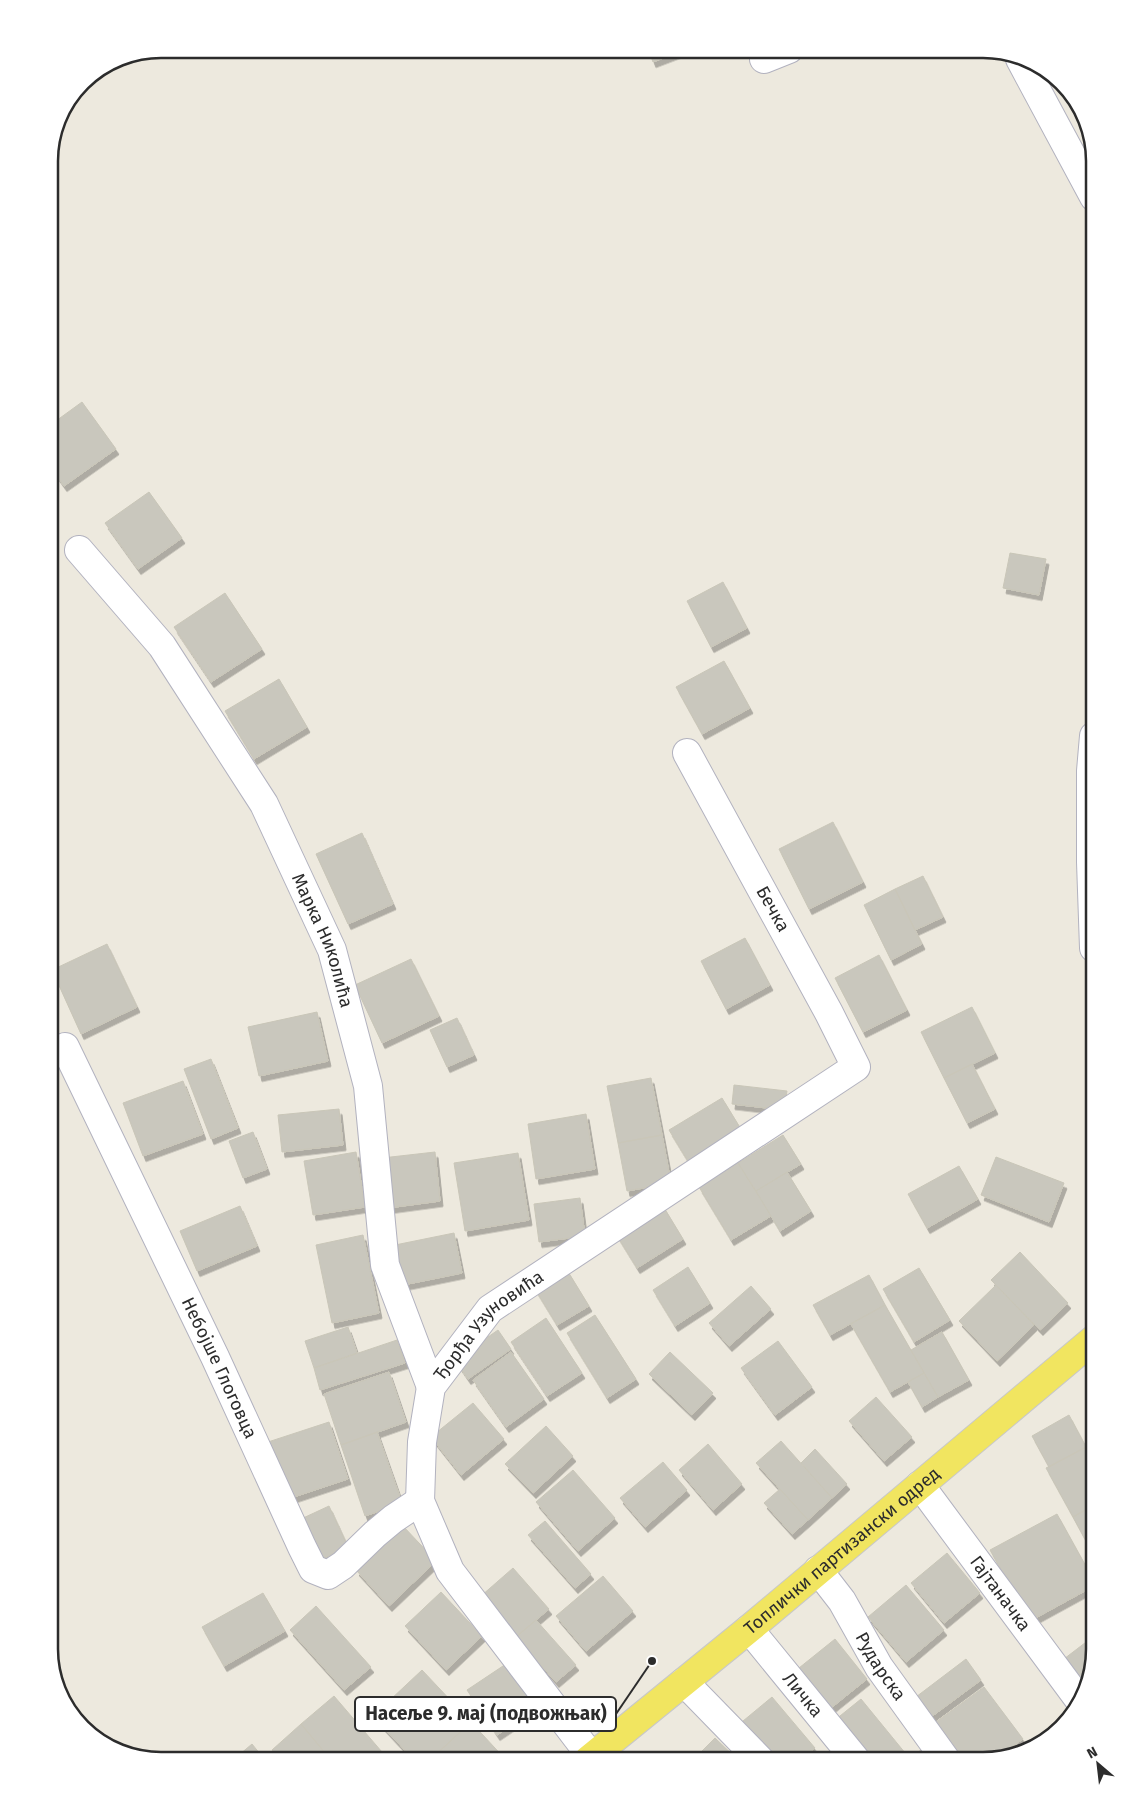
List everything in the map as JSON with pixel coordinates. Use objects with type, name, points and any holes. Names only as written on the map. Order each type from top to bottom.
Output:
[{"type":"main road","name":"Топлички партизански одред","points":[[600,1752],[1086,1346]]},
{"type":"street","points":[[1024,66],[1086,182]]},
{"type":"street","name":"Марка Николића","points":[[80,550],[162,646],[264,804],[332,950],[368,1086],[385,1266],[431,1387]]},
{"type":"street","name":"Бечка","points":[[686,753],[830,1013],[856,1068]]},
{"type":"street","name":"Небојше Глоговца","points":[[65,1047],[215,1357],[302,1547],[314,1569],[328,1575],[343,1565],[375,1534],[420,1501]]},
{"type":"street","name":"Ђорђа Узуновића","points":[[585,1752],[450,1571],[420,1501],[422,1442],[431,1387],[490,1309],[856,1068]]},
{"type":"street","name":"Гајтаначка","points":[[920,1485],[1075,1694]]},
{"type":"street","name":"Рударска","points":[[818,1570],[842,1601],[879,1667],[940,1752]]},
{"type":"street","name":"Личка","points":[[749,1629],[849,1752]]},
{"type":"street","points":[[684,1682],[752,1752]]},
{"type":"building","points":[[651,58],[663,58],[653,62]]},
{"type":"building","points":[[82,402],[116,449],[64,486],[58,478],[58,419]]},
{"type":"building","points":[[149,492],[182,538],[138,569],[105,523]]},
{"type":"building","points":[[1010,553],[1046,559],[1039,595],[1003,588]]},
{"type":"building","points":[[723,582],[747,628],[711,647],[687,601]]},
{"type":"building","points":[[225,593],[262,649],[211,682],[174,627]]},
{"type":"building","points":[[724,661],[750,708],[702,734],[676,687]]},
{"type":"building","points":[[279,679],[307,727],[254,759],[225,711]]},
{"type":"building","points":[[833,822],[863,882],[809,909],[779,849]]},
{"type":"building","points":[[362,833],[393,904],[348,924],[316,854]]},
{"type":"building","points":[[923,876],[943,917],[915,930],[895,889]]},
{"type":"building","points":[[895,889],[922,944],[891,960],[864,905]]},
{"type":"building","points":[[745,938],[770,985],[726,1009],[701,961]]},
{"type":"building","points":[[107,944],[137,1007],[81,1034],[58,983],[58,967]]},
{"type":"building","points":[[879,955],[907,1010],[863,1032],[835,978]]},
{"type":"building","points":[[411,959],[439,1016],[382,1043],[355,985]]},
{"type":"building","points":[[972,1007],[995,1053],[944,1078],[921,1032]]},
{"type":"building","points":[[317,1012],[328,1061],[259,1076],[248,1027]]},
{"type":"building","points":[[457,1018],[474,1055],[447,1067],[430,1030]]},
{"type":"building","points":[[211,1059],[238,1128],[211,1139],[184,1069]]},
{"type":"building","points":[[972,1064],[995,1109],[967,1123],[944,1078]]},
{"type":"building","points":[[651,1078],[662,1135],[618,1143],[607,1086]]},
{"type":"building","points":[[183,1081],[203,1134],[143,1156],[123,1103]]},
{"type":"building","points":[[734,1085],[787,1091],[784,1110],[732,1104]]},
{"type":"building","points":[[722,1098],[747,1139],[694,1171],[669,1130]]},
{"type":"building","points":[[339,1109],[343,1145],[282,1152],[278,1115]]},
{"type":"building","points":[[586,1114],[595,1169],[536,1179],[528,1124]]},
{"type":"building","points":[[253,1132],[267,1169],[243,1178],[229,1141]]},
{"type":"building","points":[[662,1135],[671,1183],[627,1191],[618,1143]]},
{"type":"building","points":[[783,1135],[801,1164],[756,1191],[738,1163]]},
{"type":"building","points":[[356,1152],[365,1207],[313,1215],[304,1161]]},
{"type":"building","points":[[435,1152],[440,1201],[388,1208],[382,1158]]},
{"type":"building","points":[[518,1153],[529,1220],[465,1231],[454,1163]]},
{"type":"building","points":[[996,1157],[1064,1183],[1049,1222],[981,1195]]},
{"type":"building","points":[[738,1163],[771,1216],[731,1240],[699,1187]]},
{"type":"building","points":[[959,1166],[978,1199],[927,1228],[908,1194]]},
{"type":"building","points":[[787,1172],[811,1211],[780,1231],[756,1191]]},
{"type":"building","points":[[580,1198],[585,1236],[539,1242],[534,1204]]},
{"type":"building","points":[[240,1206],[257,1246],[197,1271],[180,1231]]},
{"type":"building","points":[[663,1206],[683,1239],[637,1268],[616,1234]]},
{"type":"building","points":[[454,1233],[462,1273],[403,1285],[395,1245]]},
{"type":"building","points":[[363,1235],[379,1313],[332,1323],[316,1245]]},
{"type":"building","points":[[1020,1252],[1068,1303],[1040,1330],[991,1280]]},
{"type":"building","points":[[688,1267],[710,1303],[675,1326],[653,1290]]},
{"type":"building","points":[[919,1268],[950,1320],[914,1342],[883,1289]]},
{"type":"building","points":[[567,1270],[589,1306],[557,1325],[535,1289]]},
{"type":"building","points":[[869,1275],[885,1305],[830,1335],[813,1305]]},
{"type":"building","points":[[996,1285],[1034,1325],[997,1361],[959,1321]]},
{"type":"building","points":[[751,1286],[771,1309],[729,1346],[709,1323]]},
{"type":"building","points":[[885,1305],[924,1373],[890,1392],[851,1324]]},
{"type":"building","points":[[595,1315],[636,1379],[607,1398],[567,1333]]},
{"type":"building","points":[[546,1318],[582,1373],[547,1396],[511,1342]]},
{"type":"building","points":[[348,1327],[357,1353],[314,1368],[305,1341]]},
{"type":"building","points":[[498,1330],[511,1349],[468,1379],[455,1360]]},
{"type":"building","points":[[942,1332],[969,1380],[938,1397],[911,1350]]},
{"type":"building","points":[[397,1340],[405,1363],[320,1390],[314,1368]]},
{"type":"building","points":[[778,1341],[812,1387],[775,1415],[741,1368]]},
{"type":"building","points":[[511,1352],[544,1399],[506,1427],[473,1380]]},
{"type":"building","points":[[670,1352],[713,1393],[692,1415],[649,1374]]},
{"type":"building","points":[[389,1372],[406,1422],[341,1445],[324,1394]]},
{"type":"building","points":[[924,1373],[938,1397],[922,1407],[908,1382]]},
{"type":"building","points":[[876,1397],[912,1437],[884,1461],[849,1421]]},
{"type":"building","points":[[473,1403],[504,1439],[461,1475],[431,1437]]},
{"type":"building","points":[[1069,1415],[1086,1447],[1049,1467],[1032,1436]]},
{"type":"building","points":[[329,1422],[348,1479],[288,1499],[268,1442]]},
{"type":"building","points":[[546,1426],[573,1456],[533,1493],[505,1464]]},
{"type":"building","points":[[377,1432],[402,1503],[365,1516],[341,1445]]},
{"type":"building","points":[[781,1441],[832,1498],[808,1520],[756,1463]]},
{"type":"building","points":[[708,1444],[742,1484],[713,1510],[679,1470]]},
{"type":"building","points":[[1086,1447],[1086,1510],[1073,1517],[1046,1468]]},
{"type":"building","points":[[815,1449],[847,1484],[832,1498],[801,1463]]},
{"type":"building","points":[[663,1462],[687,1490],[645,1527],[620,1498]]},
{"type":"building","points":[[573,1470],[615,1518],[578,1551],[536,1502]]},
{"type":"building","points":[[780,1489],[808,1520],[792,1534],[764,1503]]},
{"type":"building","points":[[329,1506],[348,1547],[320,1560],[301,1519]]},
{"type":"building","points":[[1086,1510],[1086,1541],[1073,1517]]},
{"type":"building","points":[[1057,1514],[1086,1567],[1086,1590],[1030,1621],[990,1550]]},
{"type":"building","points":[[545,1521],[591,1574],[575,1588],[528,1535]]},
{"type":"building","points":[[403,1526],[436,1561],[389,1606],[356,1570]]},
{"type":"building","points":[[947,1553],[980,1593],[944,1623],[911,1583]]},
{"type":"building","points":[[513,1568],[549,1609],[516,1637],[481,1596]]},
{"type":"building","points":[[603,1576],[633,1611],[586,1651],[556,1616]]},
{"type":"building","points":[[906,1585],[944,1630],[906,1662],[868,1617]]},
{"type":"building","points":[[441,1592],[482,1636],[446,1670],[405,1626]]},
{"type":"building","points":[[263,1593],[285,1631],[224,1666],[202,1627]]},
{"type":"building","points":[[316,1606],[371,1667],[344,1690],[290,1630]]},
{"type":"building","points":[[536,1620],[576,1665],[556,1682],[516,1637]]},
{"type":"building","points":[[835,1639],[867,1679],[826,1712],[794,1672]]},
{"type":"building","points":[[1086,1642],[1085,1662],[1079,1686],[1060,1662]]},
{"type":"building","points":[[966,1659],[981,1680],[927,1720],[912,1700]]},
{"type":"building","points":[[512,1660],[543,1704],[497,1735],[467,1690]]},
{"type":"building","points":[[422,1670],[471,1722],[439,1751],[406,1751],[373,1716]]},
{"type":"building","points":[[984,1687],[1023,1739],[1011,1747],[996,1751],[948,1752],[929,1727]]},
{"type":"building","points":[[334,1696],[381,1751],[324,1751],[301,1724]]},
{"type":"building","points":[[772,1697],[815,1748],[811,1752],[759,1752],[737,1726]]},
{"type":"building","points":[[861,1699],[904,1752],[860,1752],[835,1720]]},
{"type":"building","points":[[471,1722],[498,1751],[439,1751]]},
{"type":"building","points":[[301,1724],[324,1751],[273,1751]]},
{"type":"building","points":[[715,1738],[729,1752],[701,1752]]},
{"type":"building","points":[[252,1744],[258,1751],[244,1751]]},
{"type":"building","points":[[926,1746],[931,1752],[918,1752]]},
{"type":"place","name":"Насеље 9. мај (подвожњак)","points":[[652,1661]]}]
